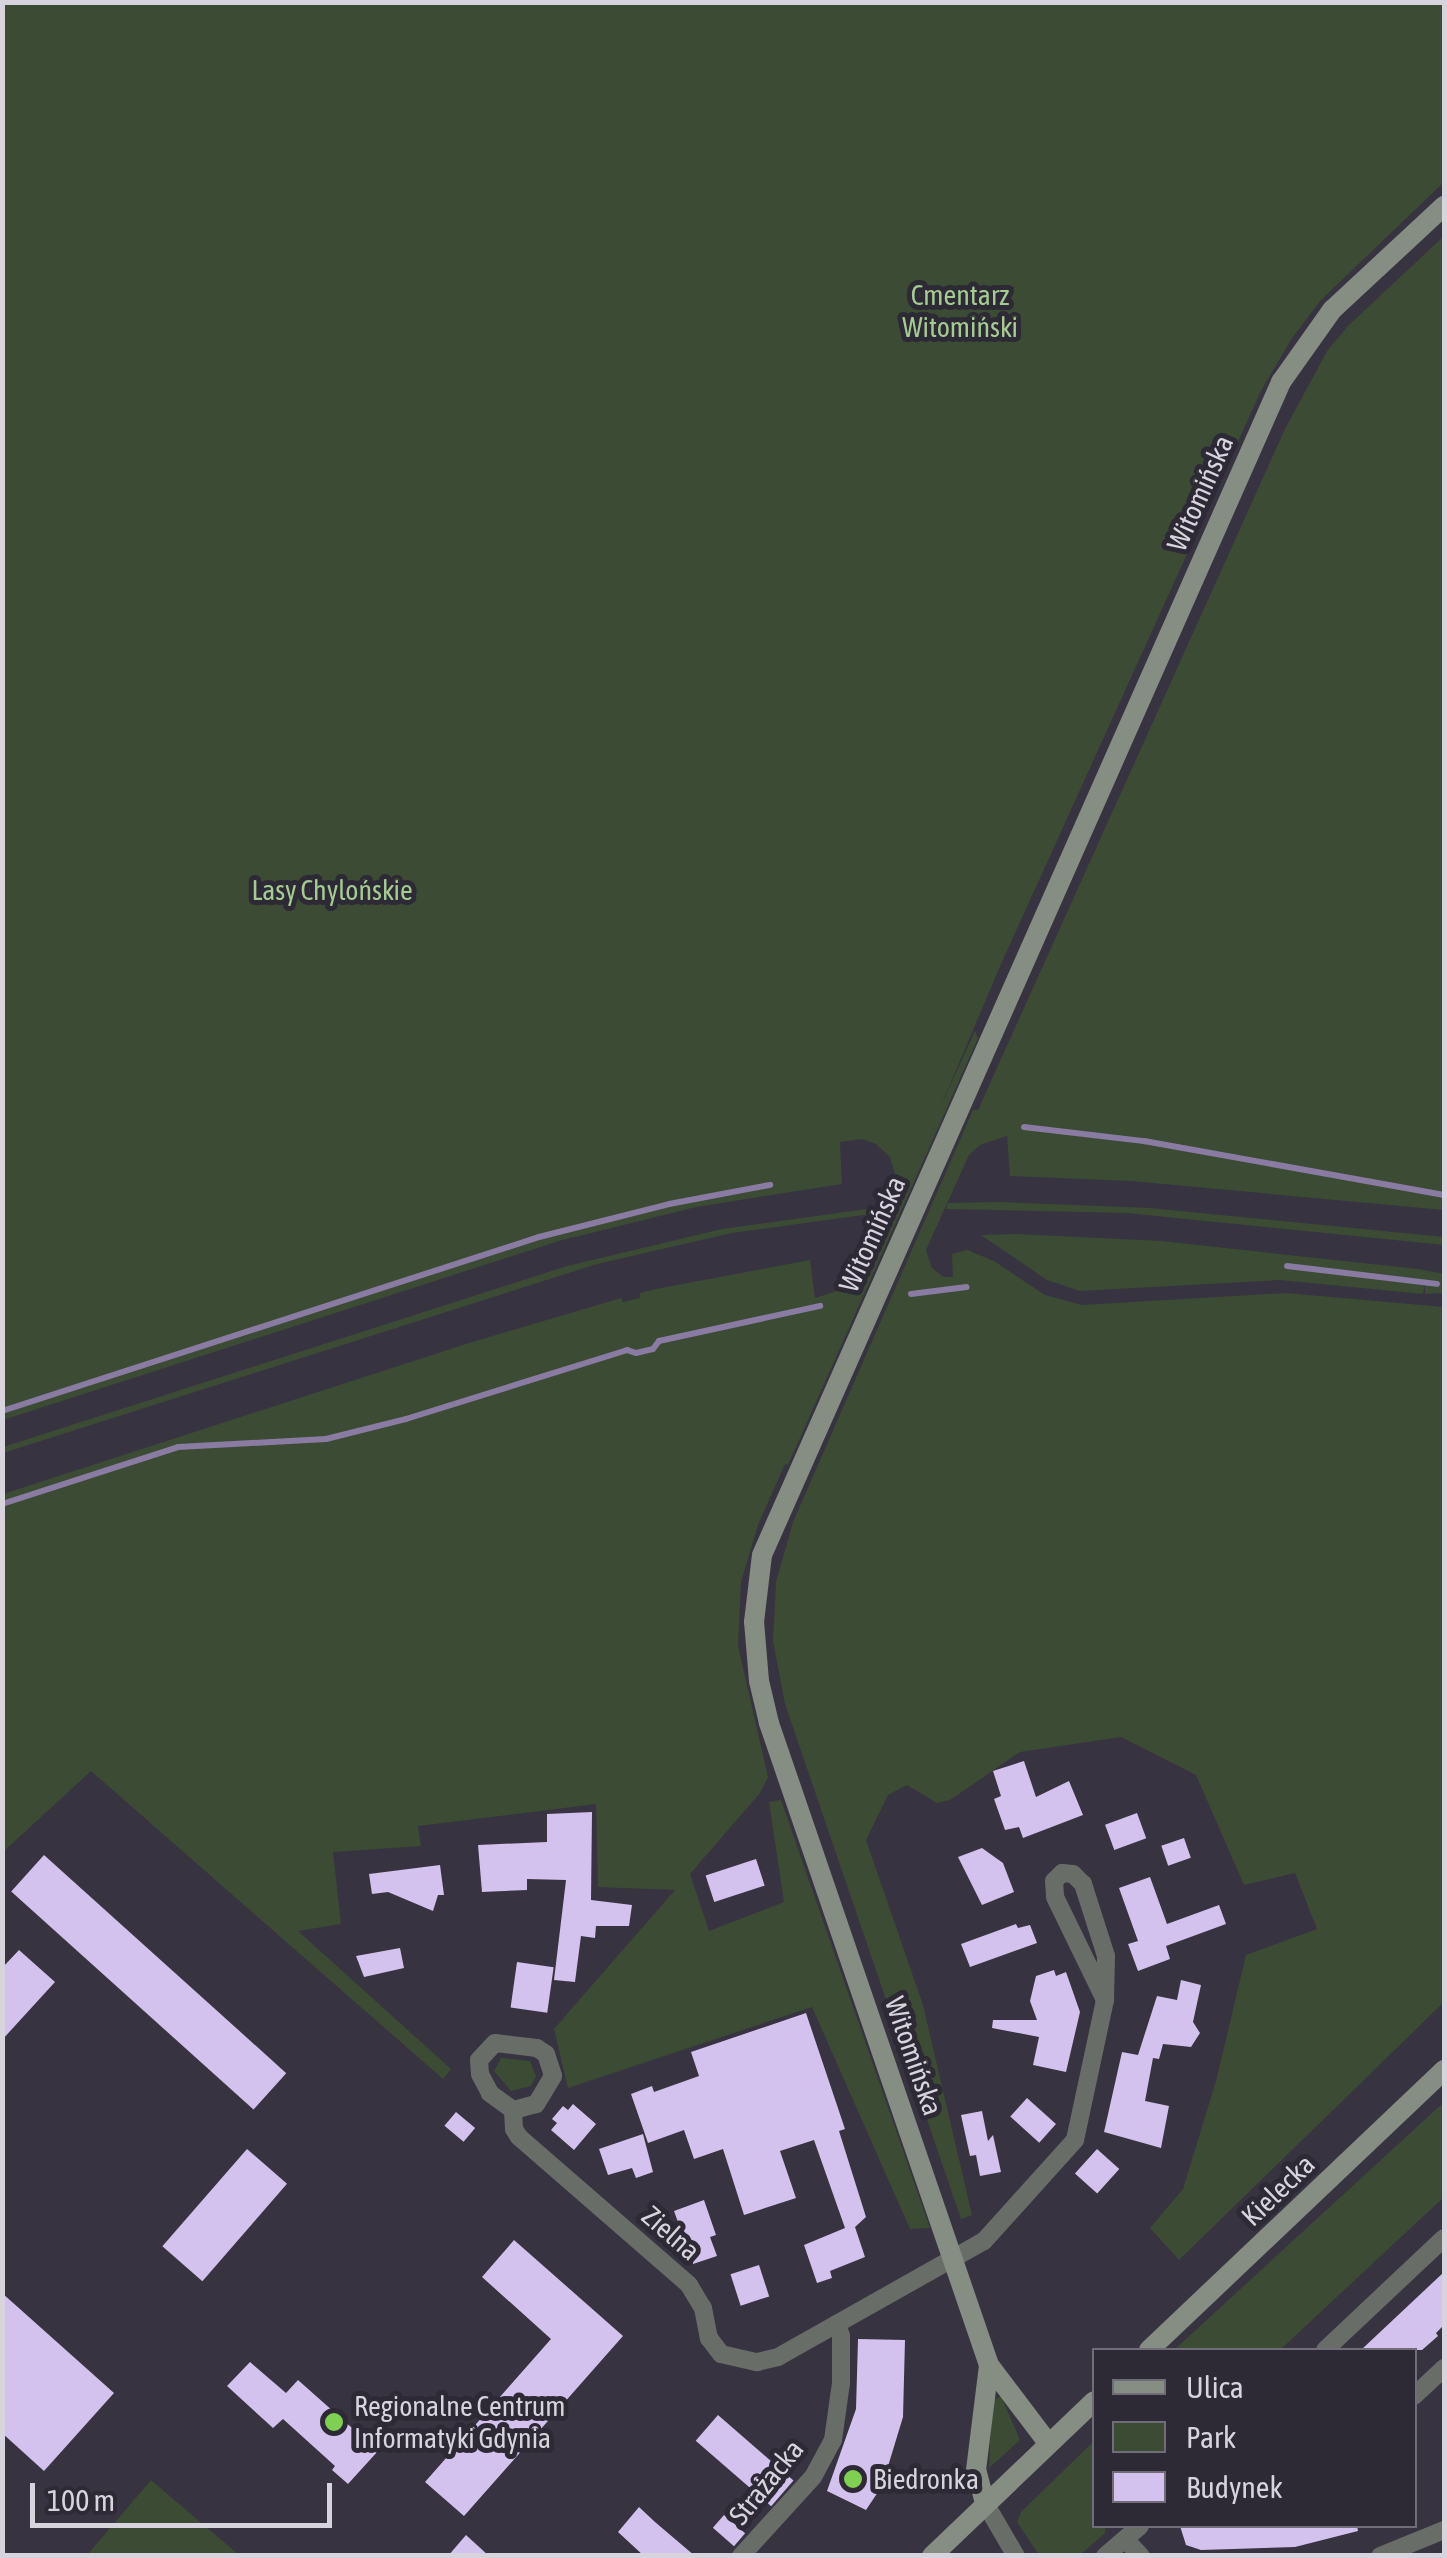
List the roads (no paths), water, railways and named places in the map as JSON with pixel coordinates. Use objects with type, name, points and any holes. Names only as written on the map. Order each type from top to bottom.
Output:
[{"type":"street","name":"Witomińska","points":[[1048,2444],[989,2365],[770,1723],[755,1638],[762,1555],[1280,382],[1332,310],[1444,206]]},
{"type":"street","name":"Zielna","points":[[514,2110],[514,2130],[520,2137],[689,2284],[703,2308],[709,2338],[722,2354],[758,2362],[778,2356],[984,2241],[1074,2140],[1105,2000],[1106,1956],[1083,1884],[1073,1874],[1062,1873],[1054,1881],[1055,1897],[1105,2000]]},
{"type":"street","name":"Zielna","points":[[495,2043],[537,2048],[551,2062],[552,2076],[546,2093],[536,2104],[514,2110],[490,2093],[480,2074],[483,2052],[495,2043]]},
{"type":"street","name":"Kielecka","points":[[1151,2348],[1444,2070]]},
{"type":"street","points":[[1326,2348],[1444,2238]]},
{"type":"street","name":"Strażacka","points":[[745,2551],[812,2476],[833,2440],[841,2383],[842,2336],[837,2324]]},
{"type":"street","name":"Witomińska","points":[[986,2503],[976,2470],[989,2365]]},
{"type":"street","points":[[1417,2393],[1444,2368]]},
{"type":"street","points":[[932,2556],[1092,2403]]},
{"type":"street","points":[[986,2503],[1016,2556]]},
{"type":"street","points":[[1105,2556],[1138,2528]]},
{"type":"street","points":[[1380,2556],[1444,2530]]},
{"type":"street","points":[[1125,2539],[1141,2556]]},
{"type":"waterway","points":[[1024,1127],[1144,1141],[1444,1195]]},
{"type":"waterway","points":[[2,1411],[539,1237],[669,1204],[770,1185]]},
{"type":"waterway","points":[[1287,1266],[1437,1284]]},
{"type":"waterway","points":[[911,1294],[967,1287]]},
{"type":"waterway","points":[[2,1504],[178,1447],[326,1439],[406,1419],[627,1350],[636,1353],[653,1349],[659,1341],[820,1306]]},
{"type":"place","name":"Regionalne Centrum Informatyki Gdynia","points":[[334,2422]]},
{"type":"place","name":"Biedronka","points":[[853,2479]]},
{"type":"park label","name":"Cmentarz Witomiński","points":[[960,311]]},
{"type":"park label","name":"Lasy Chylońskie","points":[[332,890]]}]
